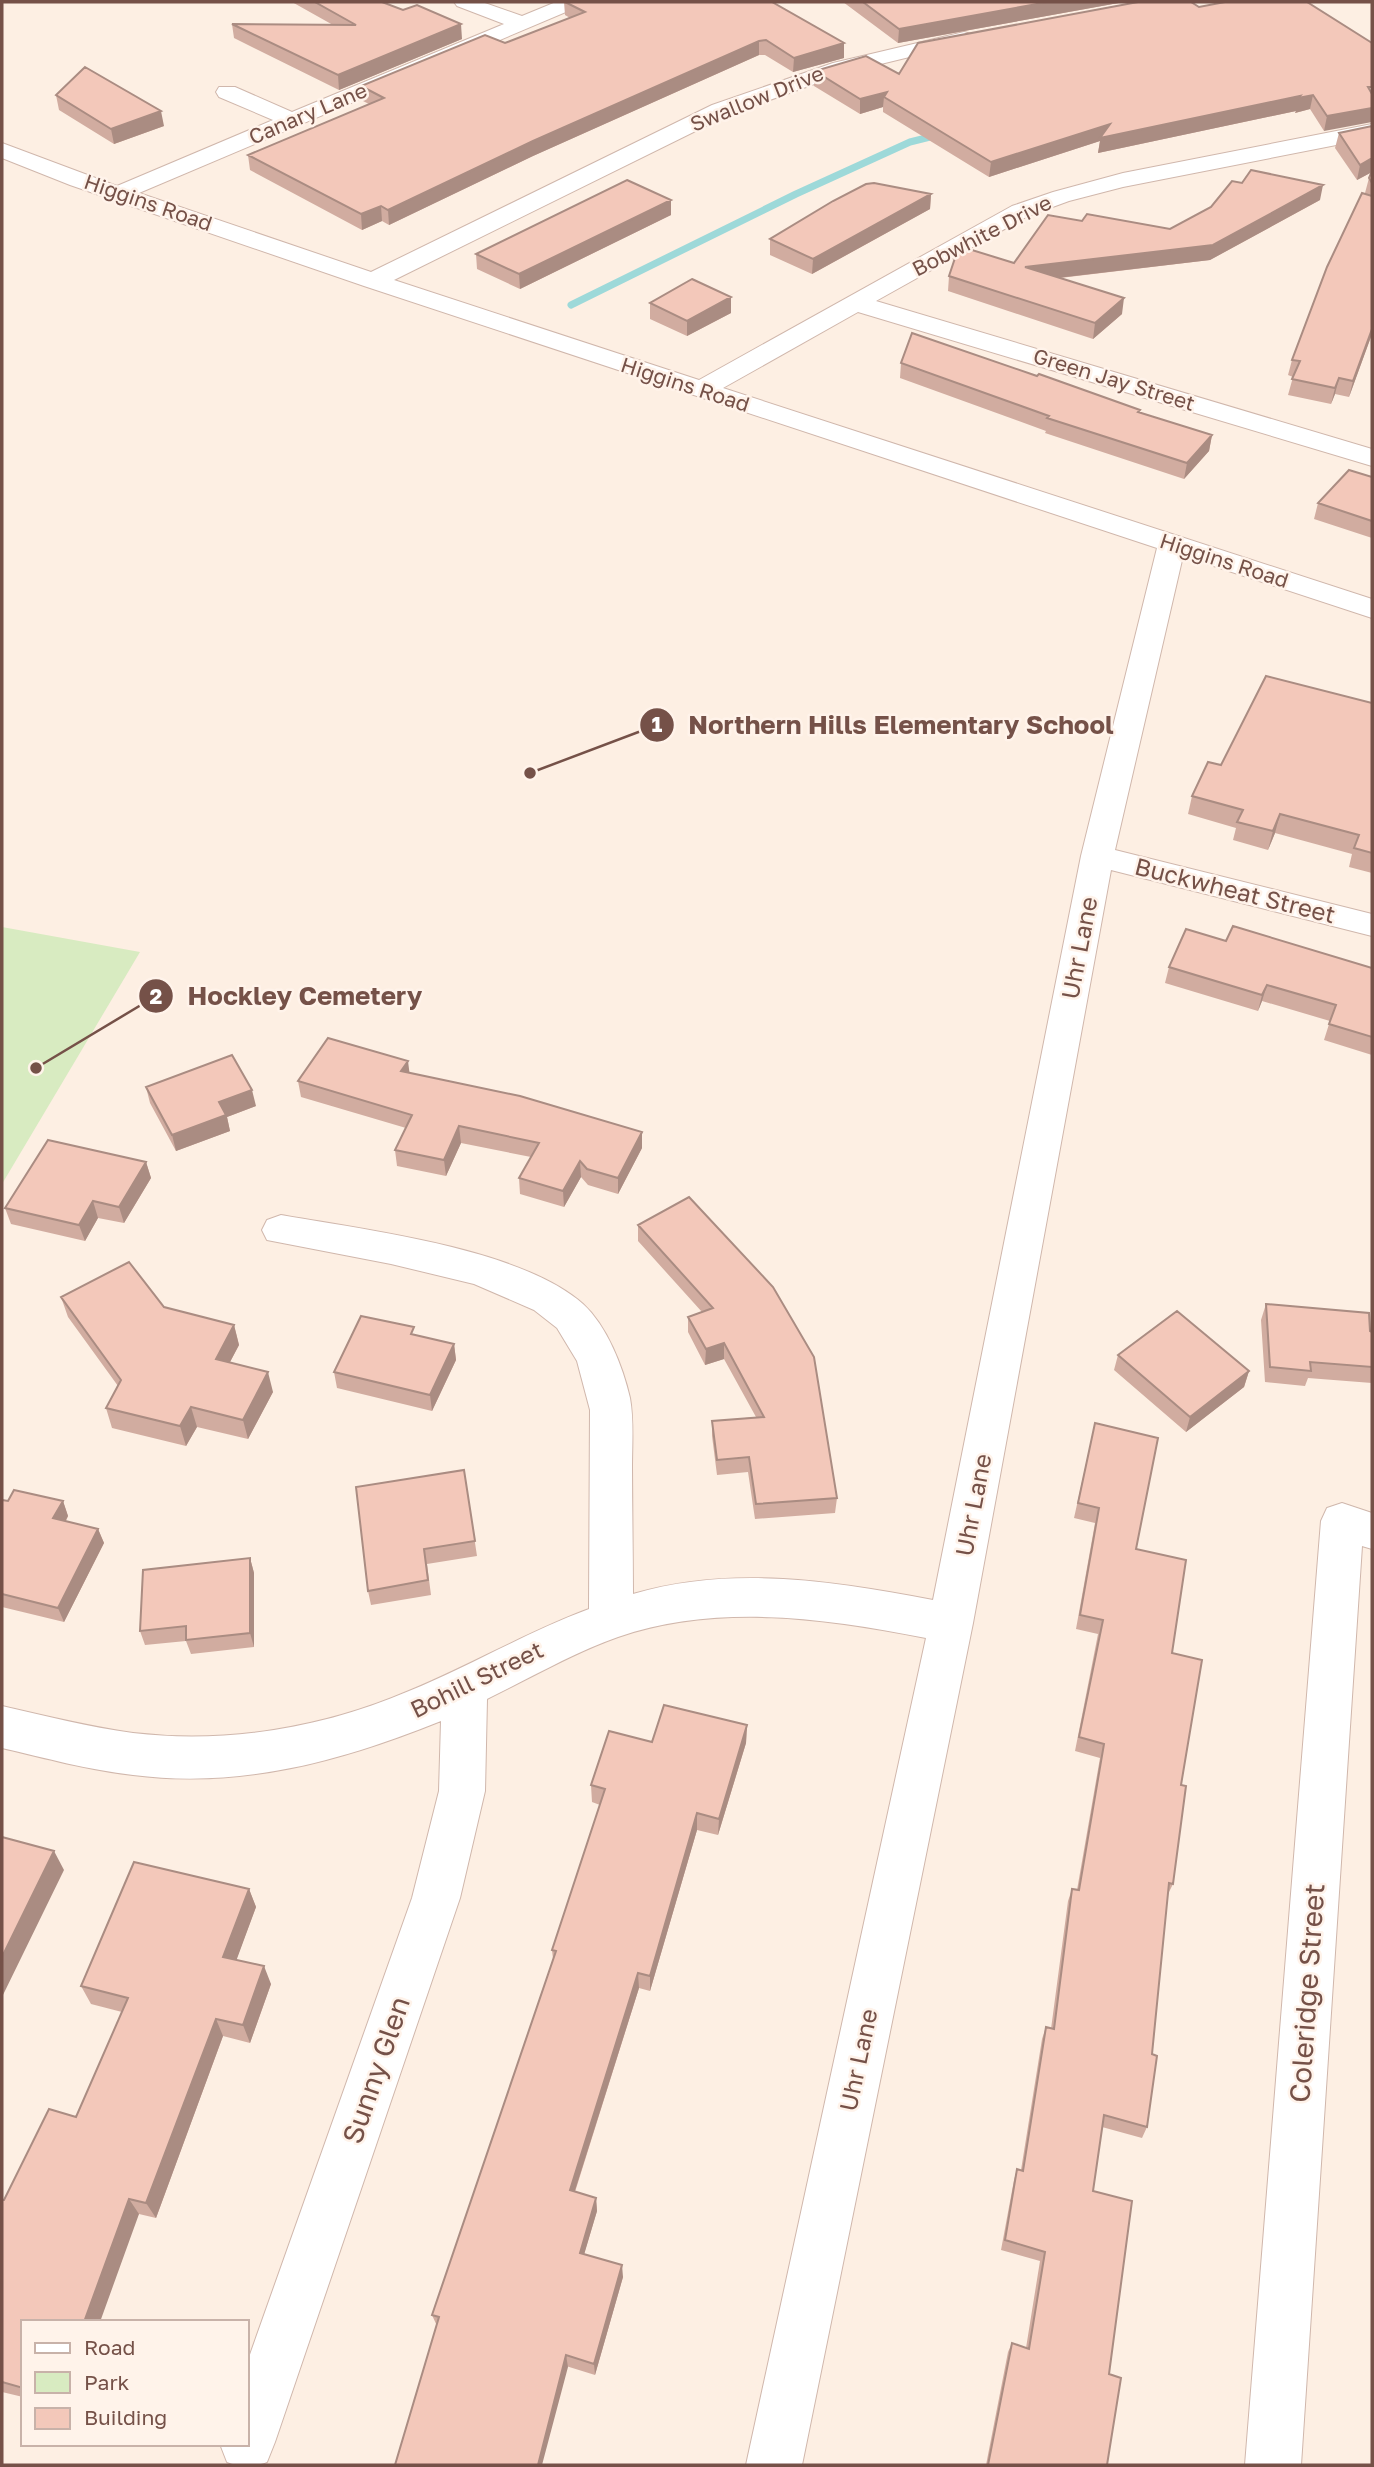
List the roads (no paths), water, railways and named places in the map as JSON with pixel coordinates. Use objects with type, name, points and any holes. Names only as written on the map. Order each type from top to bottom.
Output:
[{"type":"street","points":[[464,2],[521,23]]},
{"type":"street","name":"Canary Lane","points":[[119,193],[573,2]]},
{"type":"street","name":"Swallow Drive","points":[[373,281],[720,110],[774,88],[890,53],[987,34]]},
{"type":"street","points":[[227,92],[293,121]]},
{"type":"street","name":"Bobwhite Drive","points":[[700,390],[1020,211],[1072,192],[1302,143],[1372,131]]},
{"type":"street","name":"Higgins Road","points":[[2,150],[373,281],[1372,610]]},
{"type":"street","name":"Green Jay Street","points":[[855,303],[1372,458]]},
{"type":"street","name":"Uhr Lane","points":[[774,2465],[951,1623],[1097,856],[1172,544]]},
{"type":"street","name":"Buckwheat Street","points":[[1097,856],[1372,925]]},
{"type":"street","points":[[281,1230],[464,1265],[537,1293],[570,1315],[589,1343],[608,1392],[611,1620]]},
{"type":"street","name":"Coleridge Street","points":[[1273,2465],[1357,1526]]},
{"type":"street","name":"Bohill Street","points":[[2,1727],[108,1751],[154,1757],[250,1756],[298,1749],[391,1721],[465,1688],[537,1650],[611,1620],[674,1604],[771,1595],[869,1607],[951,1623]]},
{"type":"street","name":"Sunny Glen","points":[[248,2437],[436,1898],[462,1791],[465,1688]]},
{"type":"street","name":"Sunny Glen","points":[[239,2465],[245,2446]]},
{"type":"waterway","points":[[571,305],[796,194],[910,142],[942,134]]},
{"type":"place","name":"Northern Hills Elementary School","points":[[530,773]]},
{"type":"place","name":"Hockley Cemetery","points":[[36,1068]]}]
